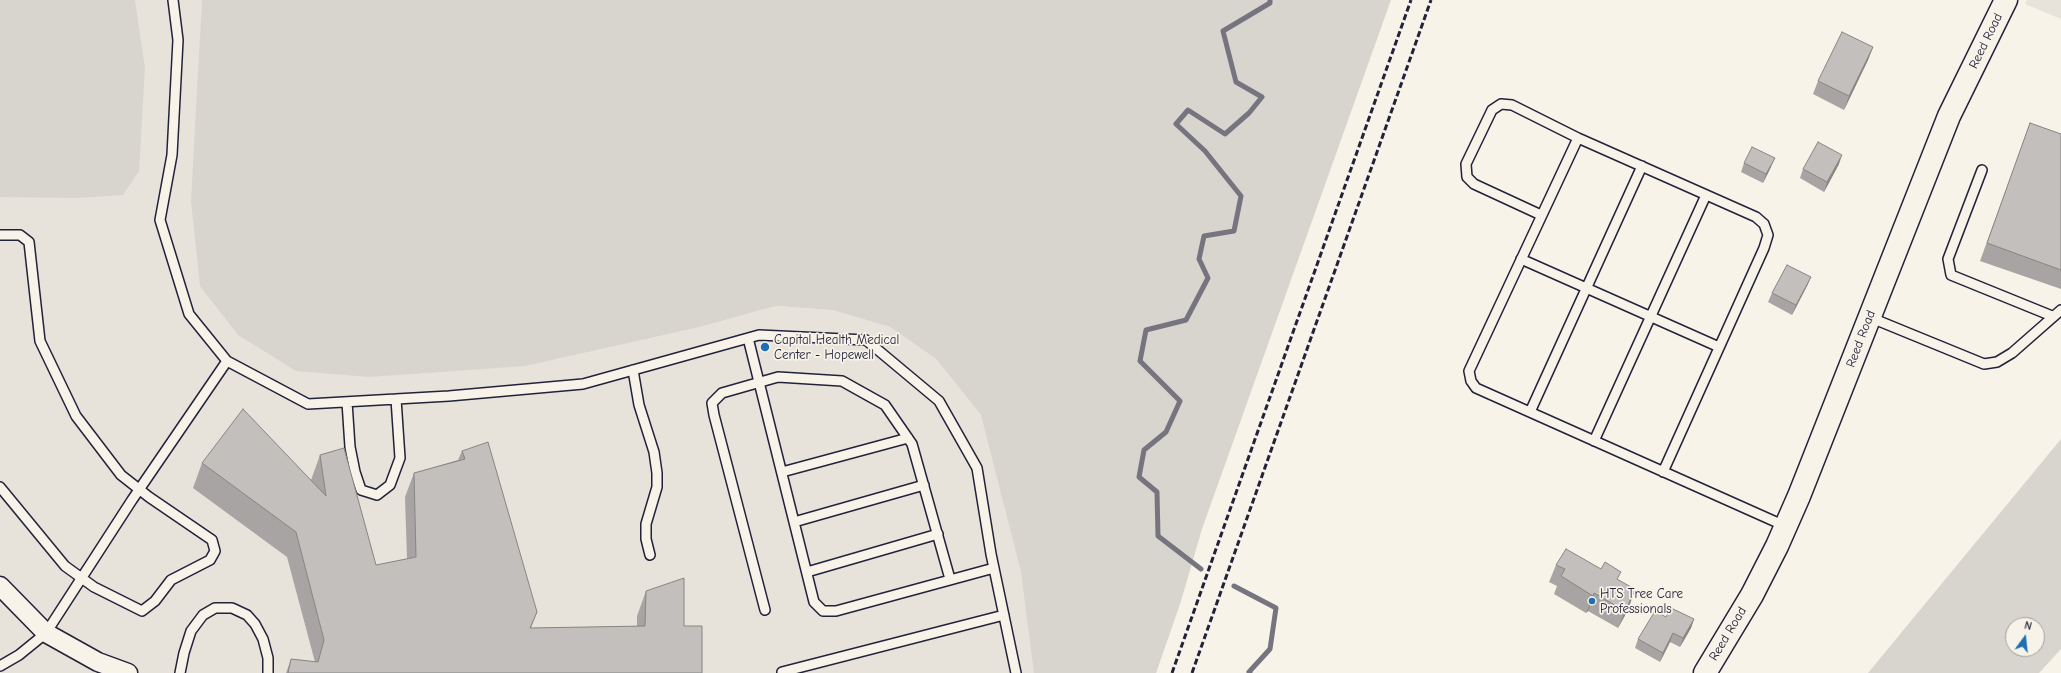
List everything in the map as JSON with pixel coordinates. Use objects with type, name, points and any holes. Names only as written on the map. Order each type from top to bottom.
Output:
[{"type":"street","name":"Reed Road","points":[[1705,673],[1752,595],[1786,526],[1949,116],[2006,0]]},
{"type":"street","points":[[0,586],[46,633],[98,662],[128,673]]},
{"type":"lane","points":[[172,0],[178,40],[172,155],[160,220],[189,314],[227,361],[308,404],[396,399],[583,384],[760,335],[866,340],[939,401],[977,468],[994,568],[1016,673]]},
{"type":"lane","points":[[1541,215],[1474,184],[1467,177],[1466,164],[1492,110],[1501,104],[1512,105],[1578,138],[1756,217],[1764,224],[1768,235],[1764,248],[1663,472]]},
{"type":"lane","points":[[1578,138],[1469,371],[1471,381],[1476,388],[1786,526]]},
{"type":"lane","points":[[1530,412],[1642,166]]},
{"type":"lane","points":[[1982,170],[1948,259],[1951,275],[2052,316]]},
{"type":"lane","points":[[1594,441],[1706,195]]},
{"type":"lane","points":[[0,235],[20,235],[29,242],[40,341],[76,416],[121,475],[139,490],[212,540],[215,551],[210,560],[171,580],[155,601],[142,611],[81,578],[65,566],[0,487]]},
{"type":"lane","points":[[1521,259],[1719,347]]},
{"type":"lane","points":[[1869,317],[1984,364],[1997,362],[2012,353],[2052,316],[2061,310]]},
{"type":"lane","points":[[748,338],[814,602],[823,611],[836,611],[994,568]]},
{"type":"lane","points":[[2,662],[19,655],[46,633],[139,490],[227,361]]},
{"type":"lane","points":[[633,370],[639,405],[654,452],[656,473],[657,487],[646,524],[646,539],[650,555]]},
{"type":"lane","points":[[765,610],[714,416],[712,403],[722,393],[778,377],[842,381],[885,405],[912,444],[950,579]]},
{"type":"lane","points":[[347,402],[350,447],[355,472],[361,490],[377,495],[390,485],[400,458],[396,399]]},
{"type":"lane","points":[[782,472],[908,438]]},
{"type":"lane","points":[[794,522],[924,485]]},
{"type":"lane","points":[[807,572],[938,534]]},
{"type":"lane","points":[[180,673],[191,631],[203,615],[215,608],[232,608],[247,615],[255,624],[263,639],[268,658],[268,673]]},
{"type":"lane","points":[[782,672],[1004,616]]},
{"type":"shaded area","name":"Capital Health Medical Center - Hopewell","points":[[0,0],[202,0],[198,95],[526,366],[700,327],[776,306],[832,310],[890,327],[936,359],[981,415],[1181,601],[1156,673],[0,673]]},
{"type":"shaded area","points":[[0,0],[135,0],[145,68],[139,171],[123,195],[75,198],[0,197]]},
{"type":"shaded area","points":[[202,0],[1391,0],[1202,529],[1181,601],[1156,673],[1034,673],[1021,572],[981,415],[936,359],[890,327],[832,310],[776,306],[700,327],[526,366],[369,377],[296,371],[238,335],[200,286],[191,201]]},
{"type":"shaded area","points":[[2027,0],[2061,0],[2061,19],[2025,4]]},
{"type":"shaded area","points":[[2061,439],[2061,649],[2039,673],[1868,673]]},
{"type":"building","points":[[1842,32],[1873,47],[1849,96],[1818,81]]},
{"type":"building","points":[[2030,123],[2061,134],[2061,270],[1987,243]]},
{"type":"building","points":[[1818,142],[1842,155],[1827,182],[1803,169]]},
{"type":"building","points":[[1752,147],[1775,158],[1766,174],[1744,163]]},
{"type":"building","points":[[1787,265],[1811,277],[1796,305],[1772,293]]},
{"type":"building","points":[[243,409],[326,496],[320,455],[344,448],[376,565],[416,557],[414,473],[465,459],[462,451],[488,442],[537,612],[530,628],[645,626],[646,591],[684,578],[684,626],[702,626],[702,673],[288,673],[291,659],[318,662],[324,640],[296,532],[202,463]]},
{"type":"building","points":[[1566,549],[1601,569],[1605,562],[1621,572],[1617,579],[1631,587],[1630,590],[1634,592],[1625,611],[1594,593],[1593,596],[1561,576],[1565,569],[1556,565]]},
{"type":"building","points":[[1671,608],[1694,619],[1683,638],[1673,633],[1663,653],[1638,639],[1655,611],[1666,617]]},
{"type":"waterway","points":[[1201,569],[1158,536],[1157,492],[1139,477],[1144,450],[1166,432],[1180,401],[1140,361],[1146,330],[1186,320],[1208,278],[1199,259],[1204,236],[1234,231],[1241,196],[1205,151],[1176,124],[1188,110],[1225,134],[1249,113],[1262,97],[1236,82],[1223,31],[1270,3],[1270,0]]},
{"type":"waterway","points":[[1234,586],[1276,608],[1270,649],[1249,672],[1250,673]]},
{"type":"railway","points":[[1172,673],[1411,0]]},
{"type":"railway","points":[[1192,673],[1431,0]]},
{"type":"place","name":"Capital Health Medical Center - Hopewell","points":[[765,347]]},
{"type":"place","name":"HTS Tree Care Professionals","points":[[1592,601]]}]
